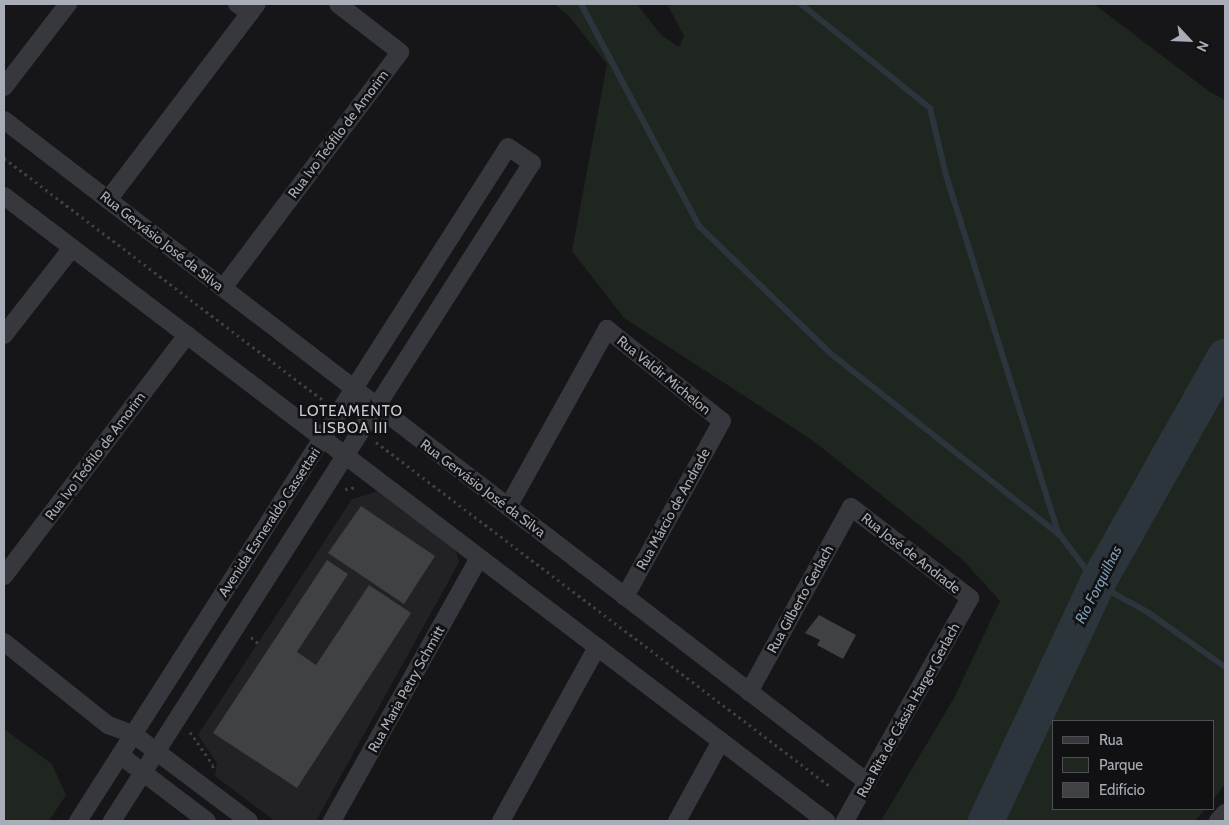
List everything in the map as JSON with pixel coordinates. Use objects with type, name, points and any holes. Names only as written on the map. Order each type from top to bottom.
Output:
[{"type":"street","points":[[4,87],[68,4]]},
{"type":"street","name":"Rua Ivo Teófilo de Amorim","points":[[222,288],[400,52],[338,4]]},
{"type":"street","points":[[108,200],[248,7]]},
{"type":"street","name":"Rua Gervásio José da Silva","points":[[4,120],[867,782]]},
{"type":"street","name":"Avenida Esmeraldo Cassettari","points":[[78,821],[508,147],[532,163],[112,821]]},
{"type":"street","points":[[4,196],[826,821]]},
{"type":"street","points":[[4,336],[72,248]]},
{"type":"street","name":"Rua Valdir Michelon","points":[[508,507],[607,329],[722,421]]},
{"type":"street","name":"Rua Ivo Teófilo de Amorim","points":[[4,576],[187,335]]},
{"type":"street","name":"Rua Márcio de Andrade","points":[[625,597],[722,421]]},
{"type":"street","name":"Rua José de Andrade","points":[[851,507],[970,598]]},
{"type":"street","name":"Rua Gilberto Gerlach","points":[[749,692],[851,507]]},
{"type":"street","name":"Rua Maria Petry Schmitt","points":[[332,821],[480,558]]},
{"type":"street","name":"Rua Rita de Cássia Harger Gerlach","points":[[845,821],[970,598]]},
{"type":"street","points":[[4,642],[108,725],[133,734],[249,821]]},
{"type":"street","points":[[501,821],[597,647]]},
{"type":"street","points":[[108,725],[120,755],[207,821]]},
{"type":"street","points":[[677,821],[721,741]]},
{"type":"street","points":[[169,792],[173,776],[184,772]]},
{"type":"street","points":[[1218,821],[1225,812]]},
{"type":"path","points":[[4,158],[338,413]]},
{"type":"path","points":[[362,430],[831,787]]},
{"type":"path","points":[[178,719],[213,765],[205,788]]},
{"type":"shaded area","points":[[379,491],[456,551],[459,562],[316,821],[275,821],[215,776],[217,763],[198,735],[352,499]]},
{"type":"green space","points":[[554,4],[637,4],[661,35],[679,47],[684,36],[667,4],[1094,4],[1210,92],[1225,100],[1225,784],[1214,799],[1214,720],[1052,720],[1052,810],[1204,810],[1195,821],[881,821],[954,698],[1000,601],[963,560],[812,440],[624,318],[572,251],[607,64],[568,15]]},
{"type":"green space","points":[[4,729],[52,764],[66,795],[49,821],[4,821]]},
{"type":"building","points":[[361,506],[435,556],[404,604],[328,553]]},
{"type":"building","points":[[327,560],[348,574],[297,652],[316,665],[369,585],[411,613],[297,788],[213,733]]},
{"type":"building","points":[[819,615],[856,635],[843,659],[817,645],[820,640],[805,633]]},
{"type":"waterway","points":[[581,4],[699,226],[830,353],[1060,535],[1097,584],[1149,613],[1225,667]]},
{"type":"waterway","points":[[801,4],[930,108],[946,175],[1059,535]]},
{"type":"waterway","name":"Rio Forquilhas","points":[[986,821],[1097,584],[1225,357]]},
{"type":"district","name":"LOTEAMENTO LISBOA III","points":[[351,420]]}]
